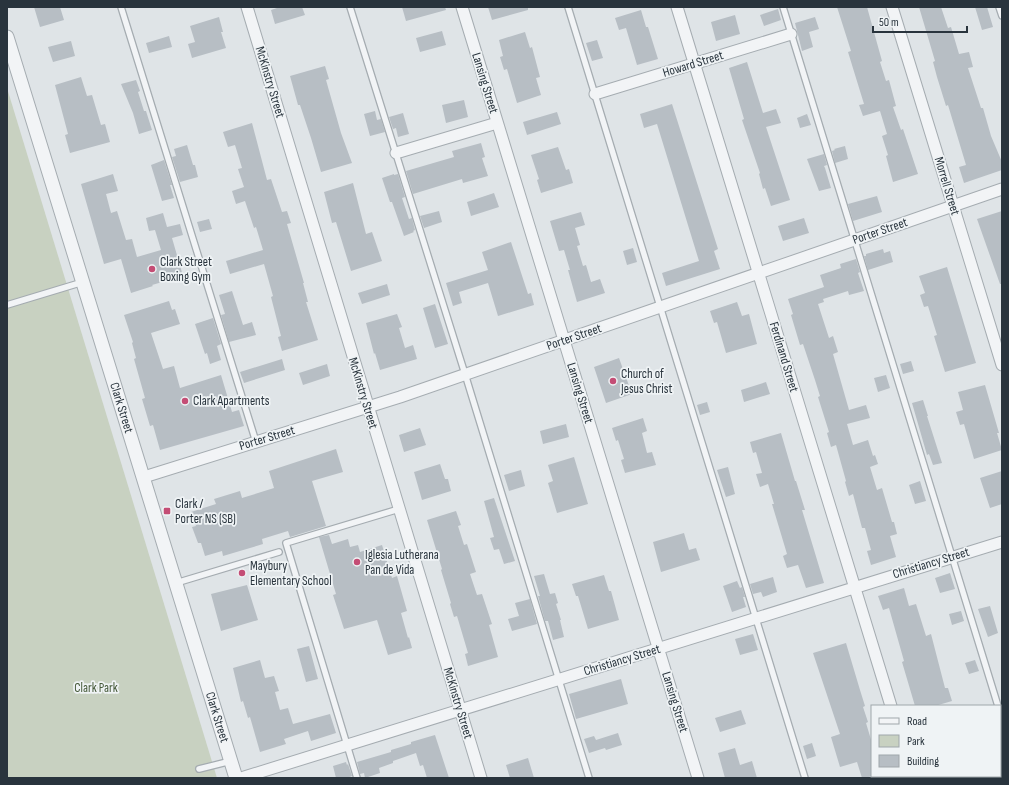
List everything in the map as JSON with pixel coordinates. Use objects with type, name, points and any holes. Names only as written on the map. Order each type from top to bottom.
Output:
[{"type":"street","name":"McKinstry Street","points":[[247,7],[481,778]]},
{"type":"street","name":"Lansing Street","points":[[462,7],[698,778]]},
{"type":"street","name":"Ferdinand Street","points":[[677,7],[891,705]]},
{"type":"street","name":"Morrell Street","points":[[892,7],[1002,365]]},
{"type":"street","name":"Howard Street","points":[[595,94],[791,34]]},
{"type":"street","name":"Clark Street","points":[[7,37],[236,778]]},
{"type":"street","points":[[396,153],[497,123]]},
{"type":"street","name":"Porter Street","points":[[144,477],[368,407],[564,341],[1002,189]]},
{"type":"street","name":"Christiancy Street","points":[[241,778],[1002,542]]},
{"type":"lane","points":[[121,7],[256,442]]},
{"type":"lane","points":[[350,7],[589,778]]},
{"type":"lane","points":[[568,7],[805,778]]},
{"type":"lane","points":[[783,7],[998,705]]},
{"type":"lane","points":[[999,7],[1002,16]]},
{"type":"lane","points":[[7,305],[83,282]]},
{"type":"lane","points":[[357,778],[286,543],[399,509]]},
{"type":"lane","points":[[176,583],[279,552]]},
{"type":"lane","points":[[199,769],[231,761]]},
{"type":"green space","name":"Clark Park","points":[[7,88],[217,778],[7,778]]},
{"type":"building","points":[[34,7],[60,7],[64,20],[40,27]]},
{"type":"building","points":[[280,7],[302,7],[305,15],[275,24],[271,10]]},
{"type":"building","points":[[402,7],[445,7],[446,10],[406,21]]},
{"type":"building","points":[[488,7],[528,7],[528,10],[492,20]]},
{"type":"building","points":[[837,7],[867,7],[882,61],[880,62],[886,81],[889,80],[896,106],[893,107],[901,130],[903,129],[918,174],[893,182],[886,156],[888,155],[882,136],[887,134],[880,111],[863,116],[859,105],[864,104],[848,52],[851,51]]},
{"type":"building","points":[[919,7],[941,7],[948,28],[951,27],[959,54],[969,52],[973,67],[968,68],[981,108],[983,108],[991,136],[1002,162],[1002,170],[964,183],[959,167],[966,165],[948,105],[946,106],[937,77],[933,62],[935,61]]},
{"type":"building","points":[[975,7],[987,7],[993,27],[982,30]]},
{"type":"building","points":[[778,9],[781,20],[764,26],[760,15]]},
{"type":"building","points":[[641,10],[658,59],[637,65],[626,28],[619,30],[615,18]]},
{"type":"building","points":[[735,15],[740,34],[716,41],[711,22]]},
{"type":"building","points":[[219,17],[223,32],[221,32],[226,48],[192,58],[188,44],[195,42],[190,26]]},
{"type":"building","points":[[815,17],[819,29],[809,32],[813,47],[802,51],[795,23]]},
{"type":"building","points":[[442,31],[446,45],[420,52],[416,38]]},
{"type":"building","points":[[525,32],[530,48],[532,47],[540,77],[536,78],[541,95],[517,103],[507,69],[504,70],[500,57],[503,56],[499,40]]},
{"type":"building","points":[[169,36],[172,47],[149,53],[146,43]]},
{"type":"building","points":[[597,40],[603,58],[592,61],[586,43]]},
{"type":"building","points":[[71,41],[75,56],[53,62],[48,47]]},
{"type":"building","points":[[747,62],[763,113],[776,109],[781,123],[766,127],[790,200],[771,206],[765,188],[763,189],[760,173],[742,120],[744,119],[729,68]]},
{"type":"building","points":[[325,66],[329,79],[326,80],[341,133],[352,163],[321,172],[300,105],[298,105],[290,76]]},
{"type":"building","points":[[81,77],[87,96],[92,95],[101,125],[105,124],[110,142],[70,153],[65,135],[68,134],[55,85]]},
{"type":"building","points":[[136,80],[144,111],[146,111],[152,130],[139,134],[133,113],[121,84]]},
{"type":"building","points":[[464,100],[468,117],[446,123],[442,105]]},
{"type":"building","points":[[672,104],[718,249],[714,251],[720,269],[666,286],[662,273],[699,261],[657,124],[644,128],[640,114]]},
{"type":"building","points":[[375,111],[377,120],[381,119],[385,132],[370,136],[364,114]]},
{"type":"building","points":[[557,112],[561,124],[527,135],[523,122]]},
{"type":"building","points":[[403,113],[409,134],[398,137],[396,128],[393,129],[389,117]]},
{"type":"building","points":[[807,114],[811,125],[800,128],[797,118]]},
{"type":"building","points":[[252,123],[267,180],[271,179],[282,212],[287,211],[291,223],[287,224],[304,283],[308,302],[306,302],[318,340],[282,351],[278,337],[281,336],[271,297],[273,296],[264,264],[230,274],[226,261],[263,250],[256,227],[254,228],[245,201],[236,204],[232,191],[244,187],[238,169],[242,168],[235,145],[228,147],[223,132]]},
{"type":"building","points":[[481,143],[485,157],[482,158],[488,176],[463,183],[462,179],[413,194],[406,171],[454,157],[452,151]]},
{"type":"building","points":[[187,145],[198,177],[180,182],[172,157],[176,156],[174,149]]},
{"type":"building","points":[[845,146],[848,159],[835,163],[832,151]]},
{"type":"building","points":[[558,147],[566,170],[569,169],[573,183],[541,193],[537,180],[539,179],[531,155]]},
{"type":"building","points":[[824,154],[827,165],[824,166],[831,188],[819,191],[807,159]]},
{"type":"building","points":[[164,160],[172,185],[170,185],[174,198],[162,201],[151,165]]},
{"type":"building","points":[[113,174],[118,191],[106,194],[111,213],[117,211],[126,240],[132,239],[137,257],[161,250],[155,230],[149,231],[146,218],[163,213],[167,227],[180,224],[183,235],[172,238],[183,276],[131,293],[121,259],[104,264],[81,184]]},
{"type":"building","points":[[398,174],[405,197],[402,198],[409,219],[412,218],[415,230],[413,231],[414,232],[404,236],[382,178]]},
{"type":"building","points":[[353,183],[366,234],[372,232],[382,261],[351,271],[336,222],[332,223],[324,192]]},
{"type":"building","points":[[494,193],[499,207],[471,216],[467,202]]},
{"type":"building","points":[[877,196],[882,212],[853,221],[848,204]]},
{"type":"building","points":[[439,211],[442,222],[424,228],[420,216]]},
{"type":"building","points":[[1002,211],[1002,284],[1000,284],[977,219]]},
{"type":"building","points":[[581,212],[585,225],[575,228],[580,245],[577,246],[583,266],[586,265],[591,282],[600,279],[605,293],[577,302],[564,250],[559,251],[550,221]]},
{"type":"building","points":[[804,218],[809,233],[783,241],[778,226]]},
{"type":"building","points":[[209,219],[212,229],[200,232],[197,222]]},
{"type":"building","points":[[511,242],[528,294],[531,293],[534,305],[498,316],[488,283],[459,292],[462,303],[453,306],[446,283],[488,270],[482,252]]},
{"type":"building","points":[[633,248],[637,262],[627,265],[623,251]]},
{"type":"building","points":[[883,249],[884,253],[890,251],[893,262],[868,270],[864,256]]},
{"type":"building","points":[[856,259],[860,272],[858,273],[864,291],[849,295],[848,291],[823,299],[824,302],[818,304],[829,338],[833,336],[838,352],[833,354],[849,410],[866,405],[870,418],[847,424],[853,445],[868,440],[873,456],[875,455],[878,464],[870,467],[877,490],[882,488],[897,534],[890,536],[896,557],[871,565],[867,551],[871,550],[865,528],[862,528],[853,494],[849,496],[836,445],[831,447],[827,433],[829,432],[818,397],[820,396],[803,344],[800,345],[788,299],[824,287],[820,275],[841,268],[840,264]]},
{"type":"building","points":[[947,267],[976,363],[945,372],[934,336],[937,335],[928,306],[924,307],[920,295],[925,293],[919,276]]},
{"type":"building","points":[[387,284],[390,295],[362,304],[358,293]]},
{"type":"building","points":[[232,291],[243,325],[252,322],[256,335],[229,342],[221,315],[225,314],[219,295]]},
{"type":"building","points":[[169,301],[172,310],[175,309],[180,324],[151,333],[163,369],[174,366],[180,388],[221,375],[232,412],[239,410],[244,426],[160,450],[153,425],[150,426],[142,399],[145,398],[134,359],[136,358],[133,342],[124,315]]},
{"type":"building","points":[[737,302],[742,316],[749,314],[757,344],[726,353],[717,322],[714,323],[710,311]]},
{"type":"building","points":[[435,304],[448,344],[435,348],[423,308]]},
{"type":"building","points":[[397,314],[402,327],[399,328],[405,348],[413,345],[417,359],[380,370],[366,323]]},
{"type":"building","points":[[213,318],[221,344],[217,346],[221,360],[210,364],[195,324]]},
{"type":"building","name":"Church of Jesus Christ","points":[[619,358],[632,394],[606,403],[594,367]]},
{"type":"building","points":[[282,359],[285,370],[244,383],[240,372]]},
{"type":"building","points":[[911,361],[914,371],[903,374],[900,364]]},
{"type":"building","points":[[327,364],[330,376],[303,385],[299,373]]},
{"type":"building","points":[[886,375],[890,388],[878,392],[874,378]]},
{"type":"building","points":[[766,382],[770,394],[744,402],[741,390]]},
{"type":"building","points":[[985,385],[999,433],[997,433],[1002,450],[974,459],[964,424],[960,425],[956,412],[963,410],[958,392]]},
{"type":"building","points":[[923,400],[942,463],[933,465],[929,454],[927,455],[912,403]]},
{"type":"building","points":[[707,402],[710,412],[700,415],[697,405]]},
{"type":"building","points":[[643,418],[647,431],[642,433],[647,453],[652,452],[656,465],[625,473],[621,460],[624,459],[618,440],[616,441],[612,428]]},
{"type":"building","points":[[566,424],[569,437],[543,444],[540,431]]},
{"type":"building","points":[[420,428],[426,445],[404,452],[399,435]]},
{"type":"building","points":[[781,433],[805,510],[802,510],[824,583],[806,588],[798,565],[787,568],[783,556],[787,554],[772,504],[774,504],[768,484],[760,487],[756,474],[762,473],[756,452],[753,453],[750,442]]},
{"type":"building","points":[[336,449],[343,472],[312,481],[326,526],[290,537],[288,531],[262,539],[263,544],[223,556],[222,551],[205,556],[201,543],[198,543],[192,527],[196,526],[191,512],[216,504],[214,499],[240,491],[242,498],[274,488],[269,471]]},
{"type":"building","points":[[574,457],[588,504],[557,513],[548,483],[553,481],[548,465]]},
{"type":"building","points":[[440,464],[445,479],[448,479],[451,491],[422,500],[414,472]]},
{"type":"building","points":[[728,467],[735,494],[726,497],[717,470]]},
{"type":"building","points":[[521,470],[525,486],[509,491],[504,475]]},
{"type":"building","points":[[1002,471],[1002,504],[990,508],[980,478]]},
{"type":"building","points":[[920,481],[926,501],[915,504],[909,485]]},
{"type":"building","points":[[494,498],[515,561],[504,564],[499,549],[494,550],[490,538],[494,537],[484,501]]},
{"type":"building","points":[[456,511],[461,525],[458,526],[464,545],[467,544],[476,572],[470,574],[477,595],[482,594],[492,624],[489,625],[498,657],[468,666],[465,654],[468,653],[457,616],[454,617],[441,570],[442,569],[427,520]]},
{"type":"building","points":[[684,533],[689,550],[696,548],[700,560],[661,572],[653,542]]},
{"type":"building","points":[[329,535],[332,544],[348,539],[350,547],[358,545],[360,552],[382,545],[392,578],[397,576],[407,611],[401,613],[412,648],[388,655],[377,620],[344,629],[333,595],[336,594],[319,537]]},
{"type":"building","points":[[950,573],[955,589],[940,593],[935,578]]},
{"type":"building","points":[[544,574],[550,594],[555,593],[558,603],[556,604],[564,637],[553,640],[548,621],[545,621],[534,576]]},
{"type":"building","points":[[604,575],[609,591],[611,591],[619,620],[588,629],[578,596],[576,596],[572,584]]},
{"type":"building","points":[[773,577],[777,592],[763,597],[761,592],[753,594],[750,584]]},
{"type":"building","points":[[737,581],[740,588],[742,587],[746,607],[732,612],[723,586]]},
{"type":"building","points":[[247,585],[258,620],[221,631],[211,594]]},
{"type":"building","points":[[904,588],[909,606],[916,604],[926,636],[931,634],[945,688],[948,688],[952,701],[938,705],[915,705],[902,662],[904,661],[889,608],[883,610],[878,596]]},
{"type":"building","points":[[530,599],[537,624],[512,631],[508,619],[519,616],[515,603]]},
{"type":"building","points":[[990,606],[998,633],[988,637],[978,609]]},
{"type":"building","points":[[961,611],[964,621],[952,625],[949,614]]},
{"type":"building","points":[[753,634],[758,650],[740,655],[735,639]]},
{"type":"building","points":[[846,643],[865,706],[863,707],[868,722],[866,723],[871,740],[871,776],[862,778],[857,762],[840,767],[831,737],[840,734],[813,653]]},
{"type":"building","points":[[309,646],[318,679],[306,682],[297,649]]},
{"type":"building","points":[[260,660],[265,678],[274,676],[279,691],[275,692],[280,710],[288,708],[293,724],[330,714],[336,733],[311,741],[308,731],[284,739],[286,744],[260,752],[250,717],[248,718],[243,701],[241,702],[233,668]]},
{"type":"building","points":[[975,660],[979,671],[969,674],[965,663]]},
{"type":"building","points":[[621,679],[628,704],[576,719],[569,694]]},
{"type":"building","points":[[741,710],[746,724],[720,732],[715,718]]},
{"type":"building","points":[[618,733],[622,745],[589,753],[584,739],[594,736],[596,740]]},
{"type":"building","points":[[435,735],[449,778],[427,778],[423,765],[420,766],[416,753],[393,761],[393,763],[379,768],[380,773],[365,778],[364,773],[360,774],[357,762],[391,752],[391,750],[411,744],[411,742]]},
{"type":"building","points":[[812,743],[816,756],[807,759],[803,746]]},
{"type":"building","points":[[735,748],[740,765],[752,761],[757,778],[725,778],[718,753]]},
{"type":"building","points":[[528,758],[534,778],[510,778],[506,765]]},
{"type":"building","points":[[346,762],[352,776],[347,778],[336,778],[333,766]]},
{"type":"place","name":"Clark Street Boxing Gym","points":[[152,269]]},
{"type":"place","name":"Church of Jesus Christ","points":[[613,381]]},
{"type":"place","name":"Clark Apartments","points":[[185,401]]},
{"type":"place","name":"Clark / Porter NS (SB)","points":[[167,511]]},
{"type":"place","name":"Iglesia Lutherana Pan de Vida","points":[[357,562]]},
{"type":"place","name":"Maybury Elementary School","points":[[242,573]]}]
